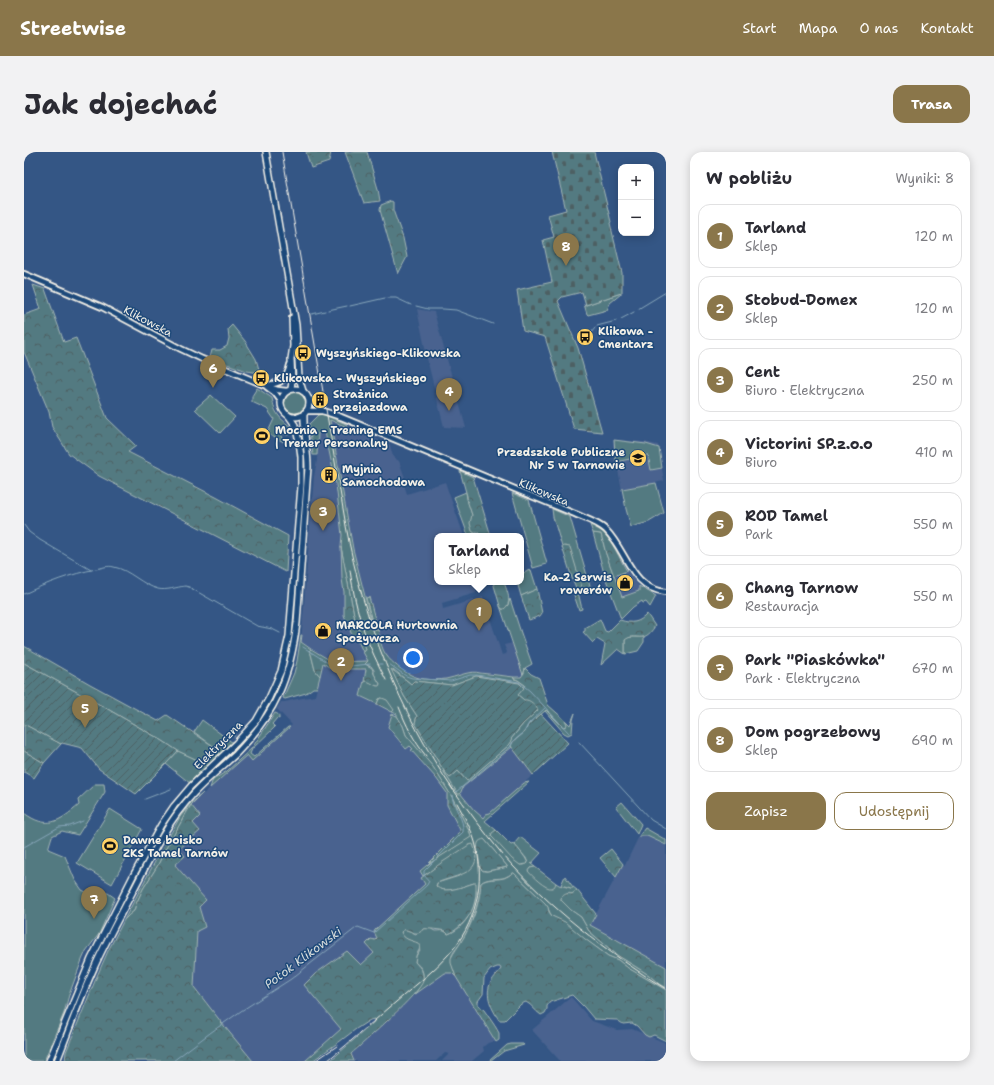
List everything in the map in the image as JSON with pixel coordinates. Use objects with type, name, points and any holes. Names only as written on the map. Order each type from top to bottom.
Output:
[{"type":"main road","points":[[266,152],[296,325],[299,378],[303,391],[308,398],[309,406],[305,412],[297,417],[288,415],[282,410],[281,402],[284,394],[289,390],[295,389],[303,391]]},
{"type":"main road","points":[[289,390],[292,381],[292,303]]},
{"type":"main road","name":"Elektryczna","points":[[57,1061],[94,967],[165,832],[193,794],[236,754],[253,735],[273,707],[286,677],[295,641],[297,623],[308,467],[304,420],[305,412]]},
{"type":"main road","name":"Elektryczna","points":[[49,1061],[91,959],[133,876],[161,825],[174,806],[191,786],[236,743],[256,721],[269,698],[281,671],[289,636],[301,479],[301,457],[298,435],[295,425],[288,415]]},
{"type":"street","name":"Klikowska","points":[[24,274],[102,307],[187,352],[264,385],[278,390],[289,390]]},
{"type":"street","points":[[264,385],[275,384],[283,380],[288,373],[292,359]]},
{"type":"street","name":"Klikowska","points":[[264,385],[275,393],[281,402]]},
{"type":"street","name":"Klikowska","points":[[308,398],[323,411],[599,525],[604,528],[614,540],[634,574],[651,589],[666,592]]},
{"type":"street","name":"Klikowska","points":[[305,412],[323,411]]},
{"type":"shaded area","points":[[417,309],[434,312],[466,428],[444,427],[428,363]]},
{"type":"shaded area","points":[[330,420],[390,445],[393,457],[399,461],[405,478],[402,478],[407,494],[445,482],[463,533],[434,533],[434,585],[480,585],[481,589],[476,590],[476,593],[442,603],[443,609],[483,597],[502,655],[506,654],[507,652],[504,645],[512,643],[523,675],[521,677],[475,672],[448,679],[418,678],[411,676],[386,656],[369,598],[366,598],[353,549]]},
{"type":"shaded area","points":[[318,432],[325,432],[336,484],[342,535],[344,615],[353,637],[356,637],[368,661],[333,662],[301,642],[314,477],[317,460]]},
{"type":"shaded area","name":"Przedszkole Publiczne Nr 5 w Tarnowie","points":[[614,440],[644,442],[658,445],[664,481],[622,490],[613,445]]},
{"type":"shaded area","points":[[627,571],[639,586],[639,591],[622,597],[614,576]]},
{"type":"shaded area","points":[[323,663],[332,669],[366,669],[360,696],[392,712],[388,728],[405,749],[410,745],[413,749],[411,750],[447,793],[447,805],[460,830],[459,833],[420,871],[423,876],[421,878],[426,884],[402,906],[375,940],[375,953],[360,965],[347,951],[304,985],[341,1029],[305,1061],[253,1061],[194,987],[197,931],[205,927],[199,907],[175,865],[185,856],[178,849],[193,823],[200,816],[191,805],[247,755],[252,760],[292,725],[277,709],[281,702],[315,696]]},
{"type":"shaded area","points":[[512,747],[533,775],[483,818],[474,810],[460,793],[463,787]]},
{"type":"shaded area","points":[[639,836],[647,836],[666,846],[666,967],[590,925],[623,864],[625,865]]},
{"type":"shaded area","points":[[445,973],[452,973],[456,977],[496,1042],[488,1043],[483,1047],[484,1051],[472,1061],[442,1061],[449,1054],[445,1053],[436,1061],[354,1061],[351,1055],[414,995]]},
{"type":"shaded area","points":[[571,997],[592,1021],[617,1030],[632,1029],[666,1043],[666,1061],[560,1061],[532,1030]]},
{"type":"green space","points":[[306,152],[331,152],[329,162],[311,168]]},
{"type":"green space","points":[[345,152],[367,152],[380,201],[364,203]]},
{"type":"green space","points":[[552,152],[594,152],[622,273],[621,293],[586,305],[582,292],[562,297],[558,301],[578,348],[602,432],[574,429],[545,337],[523,331],[517,290],[552,282],[543,240],[554,237],[548,215],[566,210]]},
{"type":"green space","points":[[391,201],[393,202],[393,210],[403,238],[407,257],[398,274],[380,210],[381,205]]},
{"type":"green space","points":[[33,285],[45,289],[64,342],[76,338],[107,418],[136,446],[128,452],[288,536],[286,572],[99,476],[69,454],[52,427],[49,412],[24,352],[24,315],[41,309]]},
{"type":"green space","points":[[621,293],[610,303],[607,310],[587,314],[584,304],[586,305]]},
{"type":"green space","points":[[232,325],[245,341],[256,359],[260,373],[247,371],[210,358],[212,350],[220,350],[227,346],[229,338],[228,329]]},
{"type":"green space","points":[[257,388],[272,398],[277,413],[283,421],[291,427],[292,433],[287,435],[282,433],[280,434],[284,442],[267,434],[274,419],[267,409],[252,402],[252,396]]},
{"type":"green space","points":[[295,391],[303,394],[306,402],[303,410],[295,413],[287,410],[284,402],[287,394]]},
{"type":"green space","points":[[211,395],[235,417],[220,433],[195,409]]},
{"type":"green space","points":[[322,414],[346,424],[347,427],[330,420],[353,549],[371,620],[374,629],[378,630],[382,647],[387,656],[401,669],[419,678],[441,680],[476,672],[514,677],[514,679],[525,685],[524,688],[519,683],[476,676],[452,685],[414,681],[411,684],[393,669],[404,696],[417,716],[415,723],[444,772],[458,794],[460,793],[474,810],[483,818],[524,783],[529,782],[485,821],[496,830],[493,838],[520,865],[528,863],[526,858],[514,844],[520,837],[541,853],[531,864],[535,867],[530,868],[528,871],[556,884],[571,888],[573,887],[577,890],[571,894],[568,893],[561,900],[581,917],[589,931],[617,955],[649,975],[666,988],[666,990],[628,968],[618,960],[608,956],[552,916],[545,903],[514,873],[503,878],[488,879],[481,883],[477,905],[472,919],[463,939],[452,955],[452,963],[456,977],[452,973],[445,973],[414,995],[423,976],[420,967],[415,962],[416,956],[420,950],[413,941],[403,936],[401,932],[406,930],[416,934],[429,928],[435,931],[443,931],[448,934],[454,931],[464,923],[468,917],[474,905],[476,892],[474,883],[450,890],[440,890],[436,888],[437,883],[459,876],[454,855],[423,876],[420,871],[470,837],[470,833],[452,797],[433,767],[406,735],[397,714],[392,712],[393,709],[382,698],[379,699],[377,704],[360,696],[364,681],[369,681],[377,686],[380,684],[371,666],[365,664],[368,661],[363,652],[366,649],[355,620],[341,547],[342,535],[336,484],[325,432],[318,433],[317,455],[313,455],[309,424],[318,415]],"holes":[[[484,839],[507,866],[486,871],[481,869],[480,864]]]},
{"type":"green space","points":[[300,429],[302,429],[305,459],[305,499],[293,638],[287,667],[277,692],[260,722],[229,757],[228,756],[261,716],[277,686],[283,670],[291,636],[302,445]]},
{"type":"green space","points":[[614,440],[646,444],[659,448],[662,468],[651,470],[648,455],[616,462]]},
{"type":"green space","points":[[460,471],[473,477],[490,533],[475,533],[472,531],[470,523],[472,515]]},
{"type":"green space","points":[[656,483],[664,513],[649,522],[631,527],[622,489]]},
{"type":"green space","points":[[466,492],[472,515],[472,531],[475,533],[467,533],[454,497]]},
{"type":"green space","points":[[512,493],[529,500],[547,564],[533,568]]},
{"type":"green space","points":[[552,509],[570,517],[591,589],[583,591],[577,572],[564,546],[562,547]]},
{"type":"green space","points":[[590,525],[601,531],[609,539],[627,571],[614,576],[601,534],[593,533]]},
{"type":"green space","points":[[593,533],[601,534],[606,554],[622,597],[639,591],[639,586],[656,596],[650,607],[646,602],[643,603],[642,601],[633,607],[621,619],[605,577]]},
{"type":"green space","points":[[341,547],[355,620],[366,649],[363,652],[356,637],[353,638],[344,615]]},
{"type":"green space","points":[[562,547],[570,547],[583,591],[578,592],[582,609],[579,610],[574,595],[577,590]]},
{"type":"green space","points":[[531,570],[537,589],[521,596],[518,585],[524,585],[524,573]]},
{"type":"green space","points":[[494,585],[505,585],[508,593],[509,600],[507,606],[502,609]]},
{"type":"green space","points":[[537,589],[542,613],[540,616],[529,620],[521,596]]},
{"type":"green space","points":[[369,597],[378,630],[374,629],[366,598]]},
{"type":"green space","points":[[510,599],[532,664],[525,668],[523,675],[500,606],[504,609],[508,605]]},
{"type":"green space","points":[[647,614],[655,626],[651,632],[643,637],[633,637],[625,640],[625,654],[618,649],[601,665],[605,644],[597,639],[593,643],[583,632],[585,631],[585,628],[600,619],[605,631],[608,632],[620,620],[635,622]]},
{"type":"green space","points":[[301,635],[301,642],[311,649],[315,670],[320,676],[317,688],[313,688],[306,693],[285,699],[283,698],[294,673],[297,661]]},
{"type":"green space","points":[[644,637],[644,642],[638,651],[625,654],[625,640],[626,638]]},
{"type":"green space","points":[[24,646],[158,721],[167,715],[216,748],[202,762],[178,751],[104,707],[24,663]]},
{"type":"green space","points":[[311,649],[333,662],[368,661],[365,664],[372,668],[380,684],[379,686],[364,681],[366,669],[332,669],[323,663],[320,676],[315,670],[309,651]]},
{"type":"green space","points":[[24,663],[104,707],[178,751],[136,794],[99,769],[82,748],[61,744],[24,724]]},
{"type":"green space","points":[[525,668],[531,674],[539,678],[548,705],[565,720],[567,724],[566,726],[563,727],[546,710],[528,725],[525,732],[513,742],[512,747],[463,787],[460,794],[458,794],[444,771],[450,778],[458,771],[467,781],[509,745],[511,739],[523,724],[524,700],[518,695],[525,685],[513,678],[521,677]]},
{"type":"green space","points":[[391,669],[411,684],[414,681],[452,685],[476,676],[519,683],[524,688],[518,695],[524,700],[528,700],[532,703],[538,710],[523,724],[511,739],[512,741],[509,745],[467,781],[458,771],[450,778],[444,771],[415,723],[417,716],[404,696]]},
{"type":"green space","points":[[382,698],[387,700],[394,710],[392,712],[377,704],[379,699]]},
{"type":"green space","points":[[546,710],[563,727],[566,724],[565,720],[570,725],[575,713],[572,733],[568,735],[564,733],[545,711]]},
{"type":"green space","points":[[275,713],[278,715],[279,719],[277,718],[272,724],[275,727],[252,749],[250,754],[254,757],[288,727],[290,727],[252,761],[247,755],[210,788],[213,780],[227,771],[252,748]]},
{"type":"green space","points":[[392,714],[397,716],[406,735],[433,767],[452,797],[471,837],[427,865],[459,833],[460,830],[447,805],[447,793],[411,750],[413,749],[410,746],[406,749],[388,727]]},
{"type":"green space","points":[[541,714],[568,743],[533,775],[511,746],[513,742],[525,732],[528,725]]},
{"type":"green space","points":[[202,720],[233,743],[191,784],[166,764],[178,751],[202,762],[216,748],[194,732]]},
{"type":"green space","points":[[24,724],[61,744],[44,763],[24,751]]},
{"type":"green space","points":[[24,751],[44,763],[34,778],[24,772]]},
{"type":"green space","points":[[95,784],[104,784],[105,792],[78,835],[62,831],[52,836],[48,849],[65,856],[75,880],[82,890],[90,894],[108,893],[115,898],[99,934],[86,951],[82,960],[64,1013],[44,1061],[24,1061],[24,813],[39,821],[53,822],[65,816],[79,805],[78,800]]},
{"type":"green space","points":[[192,789],[194,790],[172,817],[138,876],[136,875],[161,829]]},
{"type":"green space","points":[[203,793],[187,810],[158,865],[143,889],[134,911],[124,920],[180,817],[190,804]]},
{"type":"green space","points":[[622,802],[641,824],[637,834],[616,807]]},
{"type":"green space","points":[[191,805],[200,816],[193,823],[200,831],[179,849],[185,856],[175,865],[206,900],[199,907],[205,927],[197,931],[194,987],[253,1061],[65,1061],[66,1052],[108,951],[124,920],[134,911],[143,889]]},
{"type":"green space","name":"Dawne boisko ZKS Tamel Tarnów","points":[[110,809],[142,829],[112,884],[77,863]]},
{"type":"green space","points":[[645,828],[666,840],[666,845],[647,836],[639,836]]},
{"type":"green space","points":[[496,830],[511,845],[514,844],[525,858],[528,863],[527,864],[520,865],[512,859],[491,836]]},
{"type":"green space","points":[[484,839],[507,867],[487,871],[480,868],[478,843]]},
{"type":"green space","points":[[473,844],[476,854],[475,862],[472,868],[460,875],[437,883],[436,886],[440,889],[449,890],[476,883],[475,901],[469,916],[465,921],[448,934],[445,931],[427,929],[423,929],[419,933],[404,929],[401,932],[406,938],[418,943],[419,945],[420,948],[415,962],[423,975],[423,981],[420,987],[390,1018],[351,1054],[354,1061],[330,1061],[374,1022],[374,1019],[356,1029],[312,1061],[305,1061],[341,1029],[304,985],[315,974],[347,951],[361,965],[374,953],[366,944],[371,939],[375,940],[377,938],[374,932],[375,930],[425,884],[421,878],[441,863]]},
{"type":"green space","points":[[611,849],[623,864],[616,877],[600,858]]},
{"type":"green space","points":[[535,867],[556,883],[554,887],[546,887],[535,879],[528,871],[530,868]]},
{"type":"green space","points":[[513,873],[545,903],[552,916],[565,922],[608,956],[618,960],[628,968],[666,990],[666,1041],[654,1035],[649,1037],[645,1035],[632,1023],[623,1024],[617,1020],[594,1019],[572,995],[550,1002],[545,1013],[541,1015],[526,1002],[521,1004],[505,1020],[499,1020],[490,1002],[488,992],[491,982],[501,969],[500,967],[497,967],[490,970],[484,978],[483,994],[478,1001],[478,1005],[484,1010],[499,1033],[499,1040],[496,1042],[456,977],[451,963],[451,958],[472,921],[479,898],[481,883],[483,881],[504,878]]},
{"type":"green space","points":[[565,876],[573,887],[573,888],[561,885]]},
{"type":"green space","points":[[135,878],[137,879],[100,950],[54,1061],[52,1061],[88,970]]},
{"type":"green space","points":[[141,881],[99,963],[59,1061],[89,984],[100,960]]},
{"type":"green space","points":[[577,890],[596,914],[590,925],[666,967],[666,988],[649,975],[617,955],[589,931],[581,917],[561,900],[564,895],[572,894]]},
{"type":"green space","points":[[507,1045],[524,1045],[504,1051],[489,1061]]},
{"type":"waterway","points":[[638,309],[666,292]]},
{"type":"waterway","points":[[350,306],[385,298]]},
{"type":"waterway","points":[[388,298],[396,298],[411,305]]},
{"type":"waterway","points":[[328,310],[347,306]]},
{"type":"waterway","points":[[416,306],[428,309],[456,310],[493,324]]},
{"type":"waterway","points":[[312,314],[325,311]]},
{"type":"waterway","points":[[621,319],[634,312]]},
{"type":"waterway","points":[[597,326],[616,321]]},
{"type":"waterway","points":[[583,345],[595,328]]},
{"type":"waterway","points":[[24,525],[29,532],[40,540],[91,570]]},
{"type":"waterway","name":"Potok Klikowski","points":[[24,594],[68,576],[112,566],[125,571],[158,589],[185,586],[189,587],[257,626],[272,629],[280,633]]},
{"type":"waterway","name":"Potok Klikowski","points":[[303,647],[333,666],[370,664]]},
{"type":"waterway","name":"Potok Klikowski","points":[[389,664],[406,676],[412,678],[451,681],[470,675],[477,675],[519,682],[530,691],[569,733]]},
{"type":"waterway","name":"Potok Klikowski","points":[[456,792],[510,747],[513,742],[524,732],[529,723],[545,708]]},
{"type":"waterway","name":"Potok Klikowski","points":[[579,742],[651,820],[666,829]]},
{"type":"waterway","points":[[145,799],[171,789]]},
{"type":"waterway","name":"Potok Klikowski","points":[[173,1061],[241,1011],[291,979],[356,928],[358,927],[374,933],[427,885],[429,881],[424,875],[424,871],[463,832],[461,818],[454,805],[452,795]]},
{"type":"waterway","points":[[24,847],[59,827],[70,826],[83,821]]},
{"type":"railway","points":[[282,152],[346,526],[362,596],[373,630],[400,696],[434,760],[453,790]]},
{"type":"railway","points":[[350,570],[352,586],[366,637],[386,680]]},
{"type":"railway","points":[[399,707],[411,733],[426,756]]},
{"type":"railway","points":[[450,785],[503,855],[559,911],[600,944],[666,989]]},
{"type":"railway","points":[[327,1061],[438,966],[458,943],[466,930],[472,916],[479,887],[478,857],[475,842],[457,803]]},
{"type":"railway","points":[[315,1061],[337,1046]]},
{"type":"place","name":"Dom pogrzebowy","points":[[566,266]]},
{"type":"place","name":"Klikowa - Cmentarz","points":[[585,337]]},
{"type":"place","name":"Wyszyńskiego-Klikowska","points":[[303,353]]},
{"type":"place","name":"Klikowska - Wyszyńskiego","points":[[261,378]]},
{"type":"place","name":"Chang Tarnow","points":[[213,388]]},
{"type":"place","name":"Strażnica przejazdowa","points":[[320,400]]},
{"type":"place","name":"Victorini SP.z.o.o","points":[[449,411]]},
{"type":"place","name":"Mocnia - Trening EMS | Trener Personalny","points":[[262,436]]},
{"type":"place","name":"Przedszkole Publiczne Nr 5 w Tarnowie","points":[[638,458]]},
{"type":"place","name":"Myjnia Samochodowa","points":[[329,475]]},
{"type":"place","name":"Cent","points":[[323,531]]},
{"type":"place","name":"Ka-2 Serwis rowerów","points":[[625,583]]},
{"type":"place","name":"MARCOLA Hurtownia Spożywcza","points":[[323,631]]},
{"type":"place","name":"Tarland","points":[[479,631]]},
{"type":"place","name":"Stobud-Domex","points":[[341,681]]},
{"type":"place","name":"ROD Tamel","points":[[85,728]]},
{"type":"place","name":"Dawne boisko ZKS Tamel Tarnów","points":[[110,846]]},
{"type":"place","name":"Park \"Piaskówka\"","points":[[94,919]]}]
